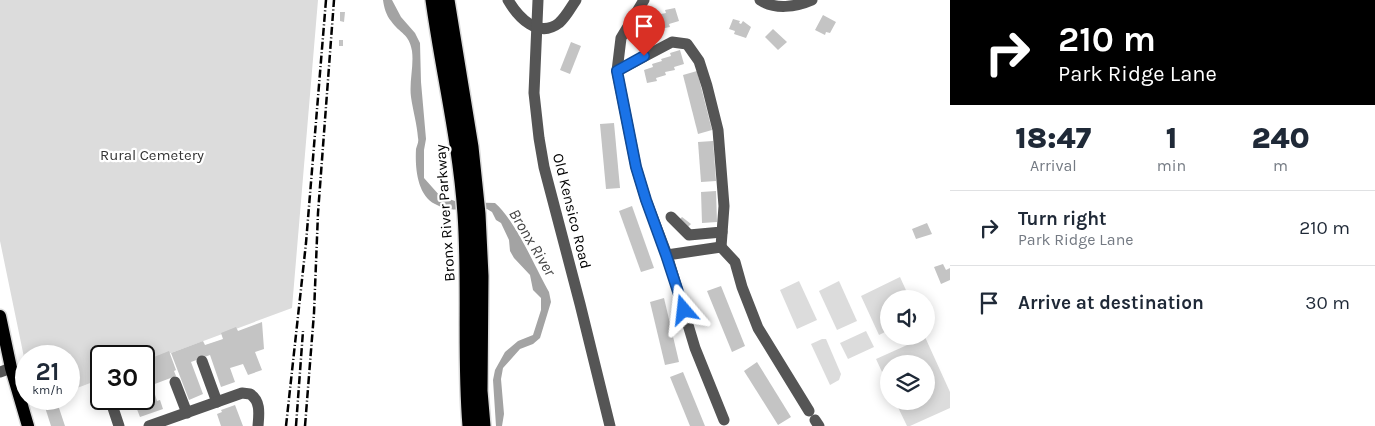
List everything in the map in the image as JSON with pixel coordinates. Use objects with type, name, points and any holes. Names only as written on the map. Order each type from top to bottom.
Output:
[{"type":"highway","name":"Bronx River Parkway","points":[[433,0],[456,133],[470,195]]},
{"type":"highway","name":"Bronx River Parkway","points":[[447,0],[471,147],[470,195],[481,276],[480,390],[483,426]]},
{"type":"highway","name":"Bronx River Parkway","points":[[470,426],[468,391],[468,284],[472,215]]},
{"type":"main road","points":[[0,316],[6,370],[28,426]]},
{"type":"street","points":[[508,0],[524,22],[537,28],[549,28],[559,23],[576,0]]},
{"type":"street","name":"Old Kensico Road","points":[[538,0],[534,93],[539,138],[544,167],[610,426]]},
{"type":"street","points":[[644,0],[621,38],[617,71],[636,167],[646,200],[666,255],[695,348],[724,420]]},
{"type":"street","points":[[760,0],[775,6],[787,6],[812,0]]},
{"type":"street","points":[[617,71],[672,42],[688,44],[699,61],[718,130],[724,206],[721,247],[736,262],[742,287],[758,328],[814,419]]},
{"type":"street","points":[[671,217],[689,235],[695,251]]},
{"type":"street","points":[[689,235],[722,232]]},
{"type":"street","points":[[666,255],[721,247]]},
{"type":"street","points":[[202,361],[217,402]]},
{"type":"street","points":[[175,382],[187,413]]},
{"type":"street","points":[[149,426],[242,393],[254,396],[258,404],[258,426]]},
{"type":"street","points":[[114,410],[119,426]]},
{"type":"green space","name":"Rural Cemetery","points":[[0,0],[318,0],[292,308],[155,359],[155,345],[90,345],[90,383],[80,387],[80,345],[21,345],[0,241]]},
{"type":"green space","points":[[900,277],[906,290],[880,290],[879,335],[861,296]]},
{"type":"green space","points":[[799,281],[817,320],[797,329],[780,290]]},
{"type":"green space","points":[[839,281],[857,321],[837,330],[819,291]]},
{"type":"green space","points":[[866,331],[874,347],[848,359],[840,343]]},
{"type":"green space","points":[[826,339],[841,374],[839,380],[830,385],[811,344]]},
{"type":"green space","points":[[907,345],[929,345],[933,355],[885,355]]},
{"type":"green space","points":[[880,357],[880,368],[876,359]]},
{"type":"green space","points":[[935,359],[950,392],[950,408],[907,426],[899,410],[935,410]]},
{"type":"shaded area","points":[[383,0],[392,0],[401,17],[415,33],[420,43],[426,139],[424,178],[440,196],[458,202],[495,203],[517,232],[549,292],[551,302],[540,338],[533,344],[520,349],[503,368],[501,379],[504,414],[502,426],[496,426],[493,380],[495,370],[505,352],[518,341],[533,335],[541,310],[541,298],[533,290],[530,275],[510,251],[509,240],[501,223],[496,220],[492,212],[487,209],[447,209],[435,204],[424,194],[418,180],[416,164],[418,139],[411,97],[411,45],[388,16]]},
{"type":"building","points":[[675,8],[679,21],[669,24],[670,27],[660,29],[656,15],[666,13],[665,10]]},
{"type":"building","points":[[340,12],[345,12],[344,22],[340,21]]},
{"type":"building","points":[[823,15],[836,22],[830,33],[826,32],[825,35],[815,30]]},
{"type":"building","points":[[733,19],[740,21],[739,23],[741,24],[743,21],[751,27],[746,38],[734,34],[735,31],[729,29]]},
{"type":"building","points":[[773,29],[787,42],[778,50],[765,37]]},
{"type":"building","points":[[339,40],[343,40],[343,46],[339,46]]},
{"type":"building","points":[[571,42],[581,46],[570,74],[560,70]]},
{"type":"building","points":[[680,50],[684,64],[674,67],[675,70],[665,72],[666,75],[656,78],[657,81],[647,83],[644,70],[653,67],[652,64],[662,61],[661,59],[671,56],[670,53]]},
{"type":"building","points":[[697,71],[712,130],[698,134],[683,75]]},
{"type":"building","points":[[614,123],[620,188],[606,189],[600,124]]},
{"type":"building","points":[[713,141],[716,181],[701,182],[698,142]]},
{"type":"building","points":[[716,191],[717,222],[702,223],[701,192]]},
{"type":"building","points":[[632,206],[654,268],[641,272],[619,211]]},
{"type":"building","points":[[682,217],[691,224],[688,227],[679,220]]},
{"type":"building","points":[[927,223],[932,234],[916,239],[912,229]]},
{"type":"building","points":[[943,264],[946,270],[950,268],[950,280],[941,284],[934,267]]},
{"type":"building","points":[[721,286],[745,346],[732,352],[707,291]]},
{"type":"building","points":[[664,298],[679,362],[665,365],[650,302]]},
{"type":"building","points":[[262,322],[264,349],[255,352],[262,370],[248,375],[243,364],[230,368],[235,382],[221,387],[210,355],[191,362],[203,394],[189,400],[171,353],[203,341],[205,345],[223,339],[221,333],[236,327],[238,331]]},
{"type":"building","points":[[169,351],[176,370],[174,371],[176,376],[155,384],[155,357]]},
{"type":"building","points":[[757,362],[791,417],[778,425],[744,371]]},
{"type":"building","points":[[683,372],[705,426],[690,426],[670,377]]},
{"type":"building","points":[[155,395],[157,401],[160,400],[163,409],[140,417],[137,410],[155,410]]},
{"type":"building","points":[[235,405],[243,426],[221,426],[217,414],[222,412],[221,410]]},
{"type":"building","points":[[46,410],[60,410],[65,426],[51,426]]},
{"type":"railway","points":[[286,426],[306,243],[326,0]]},
{"type":"railway","points":[[305,426],[334,0]]},
{"type":"railway","points":[[296,426],[303,331]]},
{"type":"route","points":[[644,56],[617,71],[636,167],[684,310]]},
{"type":"water label","name":"Bronx River","points":[[533,242]]}]
